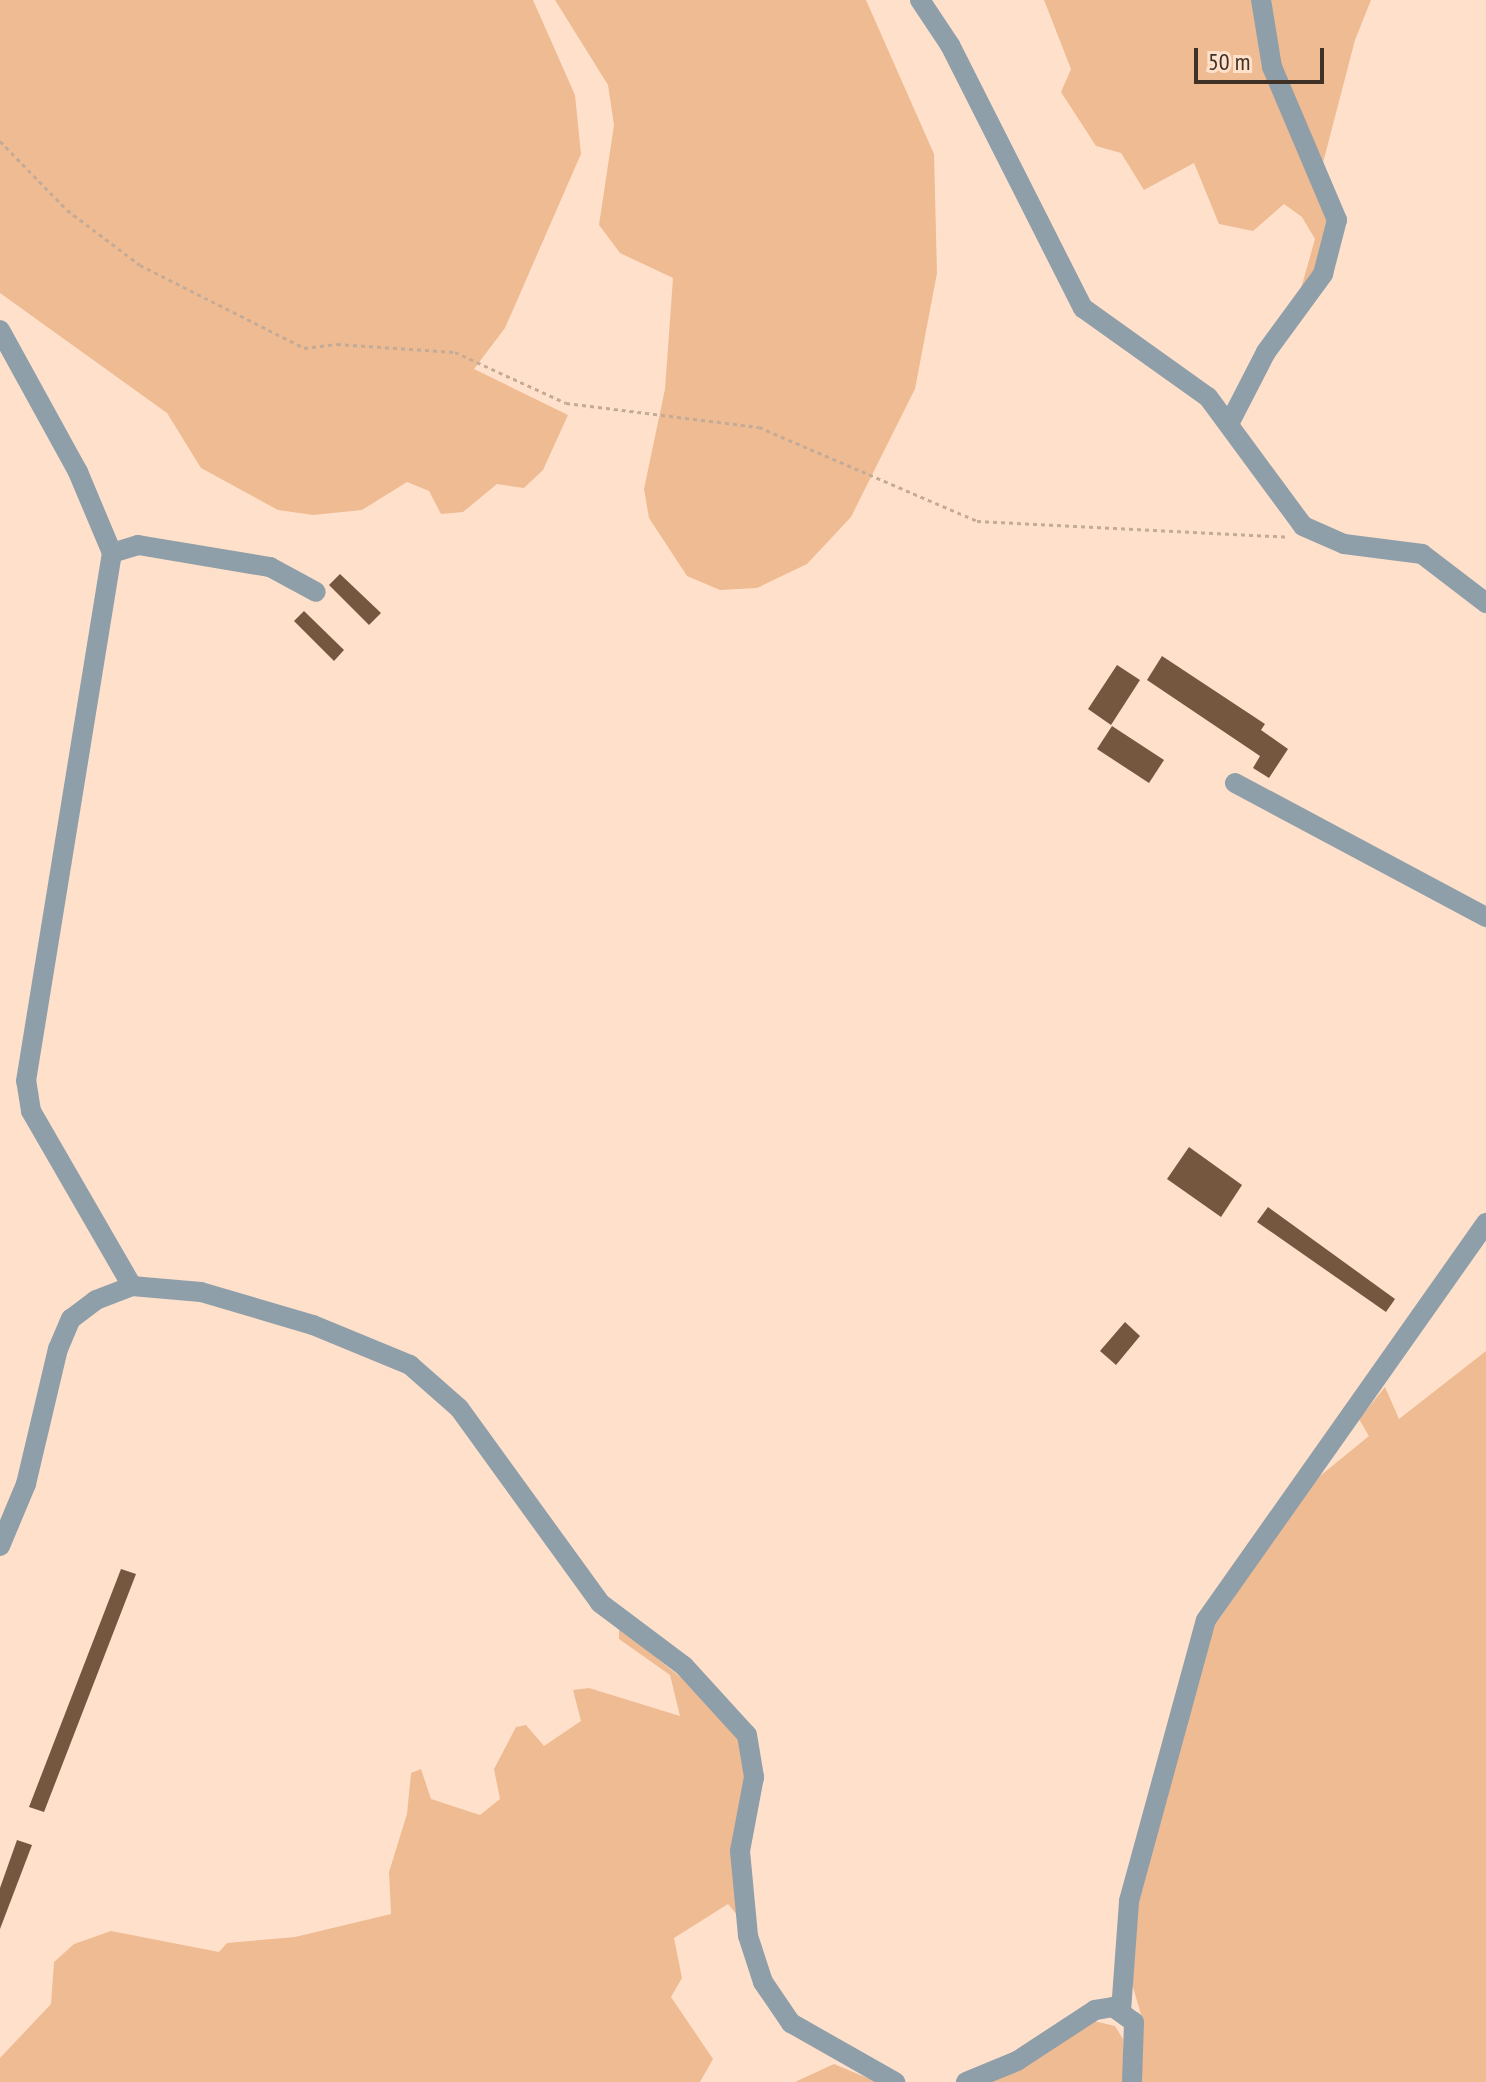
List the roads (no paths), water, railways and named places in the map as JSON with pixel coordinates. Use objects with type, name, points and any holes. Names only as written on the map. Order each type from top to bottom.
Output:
[{"type":"street","points":[[920,0],[950,45],[1083,308],[1118,337],[1174,369],[1229,424],[1303,526],[1344,544],[1422,554],[1459,576],[1486,603]]},
{"type":"street","points":[[1229,424],[1266,352],[1323,274],[1337,220],[1272,67],[1261,0]]},
{"type":"street","points":[[0,330],[78,472],[112,553],[26,1081],[31,1111],[132,1286]]},
{"type":"street","points":[[112,553],[138,545],[270,567],[316,592]]},
{"type":"street","points":[[1235,783],[1486,917]]},
{"type":"street","points":[[1121,2011],[1129,1901],[1206,1620],[1486,1223]]},
{"type":"street","points":[[0,1546],[26,1484],[66,1330],[81,1310],[132,1286],[225,1297],[313,1325],[410,1365],[459,1408],[600,1603],[684,1666],[747,1735],[754,1777],[740,1851],[748,1936],[763,1982],[791,2023],[895,2082]]},
{"type":"street","points":[[966,2082],[1017,2061],[1095,2010],[1121,2011],[1134,2022],[1132,2082]]}]
